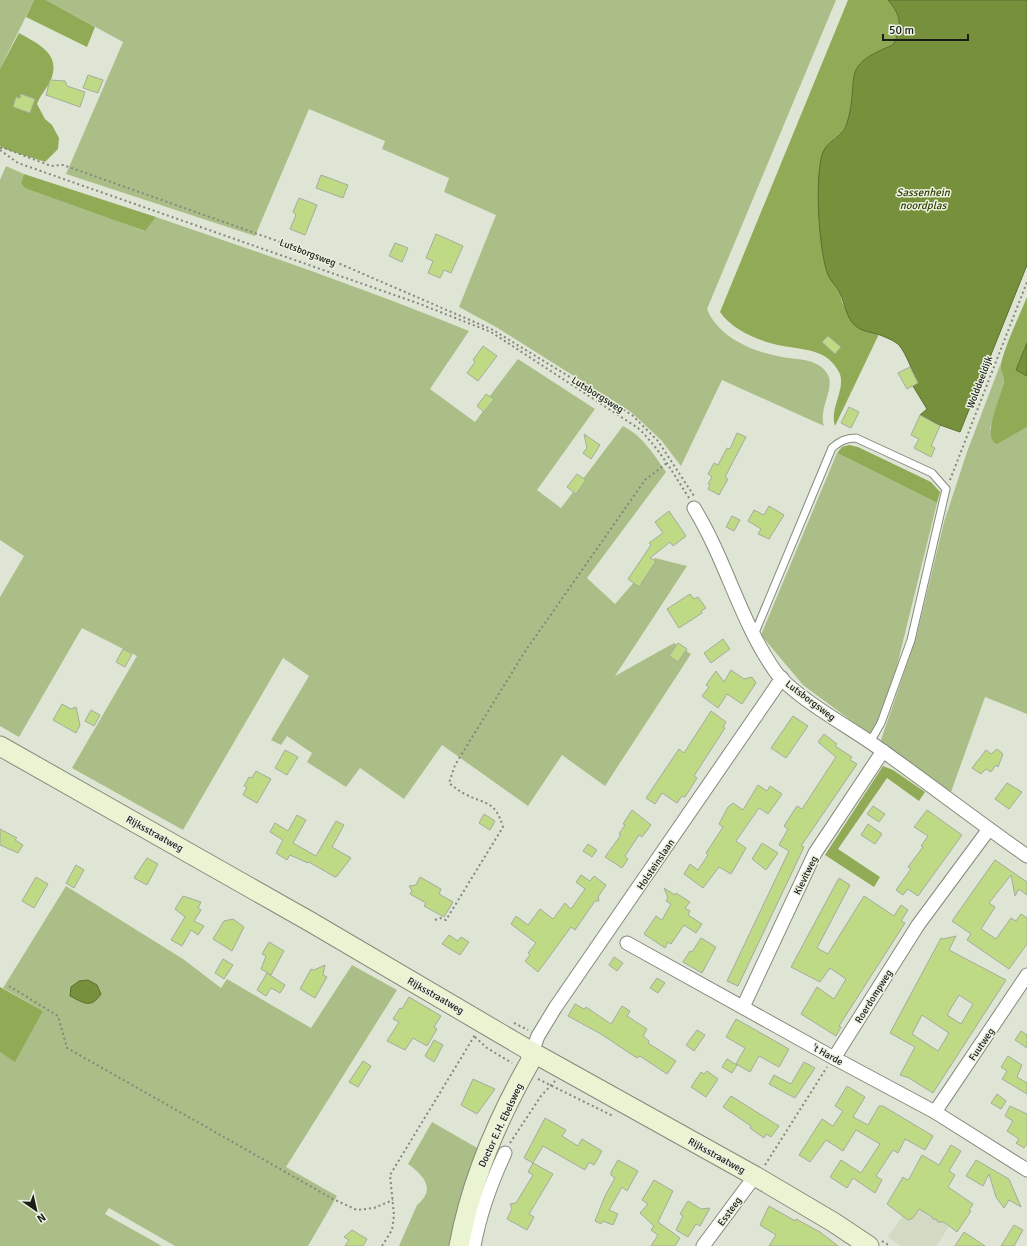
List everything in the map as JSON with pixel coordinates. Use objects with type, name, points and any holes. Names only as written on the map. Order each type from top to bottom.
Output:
[{"type":"main road","name":"Rijksstraatweg","points":[[0,746],[309,921],[562,1069],[760,1171],[869,1246]]},
{"type":"main road","name":"Doctor E.H. Ebelsweg","points":[[459,1246],[468,1206],[480,1166],[530,1062],[532,1052]]},
{"type":"street","name":"Lutsborgsweg","points":[[694,508],[705,526],[754,635],[776,672],[809,700],[883,751],[1027,856]]},
{"type":"street","name":"Holsteinslaan","points":[[532,1052],[538,1036],[555,1008],[782,678]]},
{"type":"street","name":"Kievitweg","points":[[743,1007],[816,853],[883,751]]},
{"type":"street","name":"Roerdompweg","points":[[834,1058],[918,925],[989,829]]},
{"type":"street","name":"'t Harde","points":[[627,943],[834,1058],[935,1112],[1027,1170]]},
{"type":"street","name":"Fuutweg","points":[[935,1112],[1027,975]]},
{"type":"street","points":[[474,1246],[478,1223],[487,1194],[505,1153]]},
{"type":"street","name":"Essteeg","points":[[703,1246],[760,1171]]},
{"type":"lane","points":[[754,635],[832,448],[846,438],[856,438],[932,473],[946,489],[911,640],[881,723],[870,742]]},
{"type":"path","name":"Lutsborgsweg","points":[[0,149],[18,163],[420,304],[491,332],[638,428],[651,440],[667,463],[694,508]]},
{"type":"path","name":"Lutsborgsweg","points":[[0,149],[51,166],[63,165],[331,260],[488,328],[612,402],[644,425],[658,441],[688,487],[694,497],[694,508]]},
{"type":"path","name":"Wolddeeldijk","points":[[946,489],[1027,282]]},
{"type":"path","points":[[435,920],[440,918],[446,920],[503,827],[499,814],[495,809],[477,798],[465,794],[449,783],[455,764],[524,653],[645,480],[667,463]]},
{"type":"path","points":[[9,986],[58,1016],[67,1048],[333,1199],[357,1210],[374,1208],[393,1200]]},
{"type":"path","points":[[382,1246],[392,1230],[394,1215],[390,1175],[483,1022]]},
{"type":"path","points":[[760,1171],[834,1058]]},
{"type":"path","points":[[505,1153],[541,1096],[554,1084],[562,1069]]},
{"type":"shaded area","points":[[0,0],[34,0],[0,69]]},
{"type":"shaded area","points":[[34,0],[46,0],[95,27],[87,47],[26,17]]},
{"type":"shaded area","points":[[46,0],[836,0],[707,309],[719,328],[738,342],[771,355],[808,361],[819,365],[824,369],[830,381],[823,413],[824,426],[722,380],[681,466],[661,440],[631,412],[496,327],[459,307],[496,215],[444,192],[449,178],[382,149],[385,141],[309,109],[255,236],[66,174],[123,42]]},
{"type":"shaded area","points":[[848,0],[888,0],[896,11],[899,27],[893,45],[864,60],[858,67],[854,75],[851,108],[847,123],[842,131],[825,149],[821,164],[819,178],[819,214],[823,251],[829,276],[839,291],[842,302],[858,328],[879,334],[835,426],[834,412],[840,391],[841,378],[834,364],[822,355],[815,352],[766,342],[748,335],[732,325],[720,312]]},
{"type":"shaded area","points":[[19,33],[41,46],[51,57],[53,64],[53,72],[50,82],[37,104],[45,119],[52,125],[59,138],[58,149],[45,162],[0,146],[0,69]]},
{"type":"shaded area","points":[[6,166],[24,174],[21,183],[144,231],[156,217],[352,286],[469,331],[430,389],[475,422],[491,400],[489,397],[518,359],[595,409],[537,490],[561,508],[623,426],[642,440],[666,472],[587,578],[615,604],[655,558],[687,566],[615,676],[674,643],[691,654],[605,786],[562,755],[528,806],[442,745],[404,799],[360,768],[346,787],[307,762],[312,753],[287,736],[281,745],[271,740],[309,676],[283,658],[183,830],[72,768],[137,656],[82,628],[19,737],[0,726],[0,597],[24,556],[0,540],[0,180]]},
{"type":"shaded area","points":[[24,174],[156,217],[145,231],[25,188],[21,183]]},
{"type":"shaded area","points":[[1027,297],[1027,343],[1016,370],[1027,376],[1027,427],[997,444],[992,440],[991,425],[1004,381],[1001,363],[1009,338]]},
{"type":"shaded area","points":[[1000,365],[1004,379],[1003,389],[990,429],[997,443],[1027,427],[1027,714],[985,697],[951,792],[885,746],[881,740],[916,638],[944,522],[967,452]]},
{"type":"shaded area","points":[[849,445],[858,447],[931,482],[940,492],[937,503],[837,453],[842,447]]},
{"type":"shaded area","points":[[837,453],[937,503],[894,678],[873,732],[869,734],[803,685],[761,635]]},
{"type":"shaded area","points":[[883,766],[893,770],[925,792],[919,801],[887,778],[838,849],[880,877],[874,887],[825,855]]},
{"type":"shaded area","points":[[66,886],[183,959],[221,988],[227,979],[311,1028],[352,965],[397,990],[286,1167],[337,1196],[308,1246],[175,1246],[109,1208],[105,1214],[162,1246],[0,1246],[0,1052],[15,1061],[43,1011],[3,988]]},
{"type":"shaded area","points":[[0,987],[43,1011],[15,1062],[0,1052]]},
{"type":"shaded area","points":[[432,1122],[479,1149],[454,1246],[399,1246],[417,1205],[426,1193],[426,1183],[423,1178],[408,1164]]},
{"type":"shaded area","points":[[931,1175],[967,1200],[936,1246],[901,1246],[888,1237]]},
{"type":"water","name":"Sassenhein noordplas","points":[[888,0],[1027,0],[1027,265],[960,432],[940,425],[920,415],[927,409],[913,386],[918,383],[902,349],[893,341],[877,334],[862,330],[853,324],[848,316],[839,291],[828,275],[822,250],[818,195],[820,163],[825,148],[843,131],[847,123],[851,107],[854,75],[858,67],[864,60],[893,45],[896,39],[899,27],[898,17],[896,11]]},
{"type":"water","points":[[1027,343],[1027,376],[1016,370]]},
{"type":"water","points":[[88,980],[97,985],[101,994],[94,1002],[87,1003],[79,1001],[70,996],[71,987],[79,981]]},
{"type":"building","points":[[88,75],[103,80],[98,93],[83,88]]},
{"type":"building","points":[[50,80],[65,81],[67,86],[85,92],[80,107],[46,95]]},
{"type":"building","points":[[21,94],[35,99],[30,113],[13,107],[16,97],[20,98]]},
{"type":"building","points":[[321,175],[348,185],[343,198],[316,188]]},
{"type":"building","points":[[299,198],[317,205],[305,235],[290,229],[296,215],[293,212]]},
{"type":"building","points":[[436,234],[463,246],[451,273],[444,270],[440,278],[428,273],[433,261],[426,258]]},
{"type":"building","points":[[395,243],[408,248],[402,262],[389,256]]},
{"type":"building","points":[[828,336],[841,347],[835,354],[822,342]]},
{"type":"building","points":[[483,346],[497,356],[478,381],[467,373],[475,362],[473,360]]},
{"type":"building","points":[[910,367],[918,383],[907,389],[898,373]]},
{"type":"building","points":[[486,394],[494,399],[484,412],[477,406]]},
{"type":"building","points":[[849,407],[859,412],[851,428],[841,423]]},
{"type":"building","points":[[920,415],[940,426],[931,446],[935,448],[931,457],[914,448],[919,439],[911,435]]},
{"type":"building","points":[[737,433],[746,437],[725,477],[728,479],[719,495],[708,489],[710,485],[708,484],[712,477],[708,474],[714,463],[718,465],[727,448],[730,449]]},
{"type":"building","points":[[584,434],[600,445],[591,459],[583,453],[587,448]]},
{"type":"building","points":[[577,474],[586,480],[576,494],[567,487]]},
{"type":"building","points":[[769,506],[784,515],[769,539],[758,534],[761,529],[748,521],[754,510],[764,515]]},
{"type":"building","points":[[669,511],[686,536],[673,546],[670,542],[650,558],[656,561],[639,587],[628,579],[651,545],[649,543],[663,533],[655,522]]},
{"type":"building","points":[[732,516],[740,520],[734,531],[726,527]]},
{"type":"building","points":[[690,594],[694,599],[698,597],[706,608],[701,611],[702,613],[679,628],[667,609]]},
{"type":"building","points":[[723,639],[730,649],[711,663],[704,653]]},
{"type":"building","points":[[678,643],[687,649],[678,662],[669,656]]},
{"type":"building","points":[[123,649],[132,654],[125,667],[116,662]]},
{"type":"building","points":[[731,670],[744,679],[752,677],[756,683],[742,704],[727,694],[718,708],[702,696],[709,687],[706,685],[716,671],[724,682]]},
{"type":"building","points":[[62,704],[71,709],[76,707],[80,725],[76,733],[53,720]]},
{"type":"building","points":[[91,710],[100,715],[94,726],[85,721]]},
{"type":"building","points":[[711,711],[726,722],[723,727],[725,728],[694,776],[697,778],[685,797],[682,796],[677,803],[662,793],[655,804],[646,798],[679,749],[684,753]]},
{"type":"building","points":[[793,716],[808,726],[786,758],[771,748]]},
{"type":"building","points":[[824,734],[837,744],[835,746],[852,757],[850,760],[857,764],[801,846],[804,847],[738,986],[727,981],[789,851],[779,845],[788,829],[784,826],[797,806],[802,809],[836,757],[818,742]]},
{"type":"building","points":[[997,749],[1003,754],[998,767],[996,765],[991,772],[986,769],[981,774],[972,768],[986,750],[991,754]]},
{"type":"building","points":[[285,750],[298,757],[287,775],[275,768]]},
{"type":"building","points":[[256,771],[271,779],[257,803],[243,795],[247,787],[244,786],[249,777],[252,778]]},
{"type":"building","points":[[1007,783],[1022,792],[1009,809],[995,799]]},
{"type":"building","points":[[758,785],[767,791],[770,786],[782,794],[768,814],[759,808],[736,841],[746,848],[731,874],[719,867],[703,888],[684,874],[690,864],[698,870],[708,855],[706,853],[723,827],[719,824],[728,807],[733,803],[743,810]]},
{"type":"building","points":[[873,806],[885,814],[879,822],[867,814]]},
{"type":"building","points":[[632,810],[651,825],[642,837],[639,835],[625,856],[628,859],[622,868],[605,857],[621,835],[619,834],[625,825],[623,824]]},
{"type":"building","points":[[927,810],[962,835],[918,896],[908,889],[903,895],[896,890],[911,869],[908,867],[923,847],[921,846],[928,836],[914,827]]},
{"type":"building","points":[[484,814],[495,821],[490,830],[479,823]]},
{"type":"building","points":[[297,815],[306,820],[293,843],[316,856],[336,821],[344,825],[332,847],[351,858],[337,876],[335,877],[309,862],[308,863],[290,855],[287,860],[276,853],[283,840],[270,832],[275,823],[288,831]]},
{"type":"building","points":[[868,824],[882,834],[875,844],[861,835]]},
{"type":"building","points":[[0,829],[17,838],[15,840],[23,845],[18,853],[0,845]]},
{"type":"building","points":[[762,843],[778,853],[766,870],[752,859]]},
{"type":"building","points":[[588,844],[597,850],[592,857],[583,851]]},
{"type":"building","points":[[147,858],[158,864],[147,885],[134,878]]},
{"type":"building","points":[[995,860],[1027,882],[1027,895],[1019,889],[1015,896],[1011,875],[989,903],[995,907],[981,929],[996,939],[1011,918],[1016,921],[1021,914],[1027,918],[1027,944],[1009,969],[967,940],[971,934],[952,921]]},
{"type":"building","points":[[76,865],[84,870],[74,888],[66,883]]},
{"type":"building","points":[[581,875],[590,881],[594,876],[606,885],[598,897],[599,901],[595,901],[575,930],[571,927],[538,972],[525,961],[530,955],[528,953],[536,943],[511,924],[516,916],[528,925],[540,909],[553,919],[565,903],[571,909],[585,889],[576,882]]},
{"type":"building","points":[[36,877],[48,884],[34,908],[22,901]]},
{"type":"building","points":[[420,877],[441,889],[439,894],[453,902],[444,917],[424,906],[426,903],[410,894],[412,891],[409,886],[416,885]]},
{"type":"building","points":[[839,878],[850,885],[817,948],[828,954],[864,896],[894,916],[901,905],[908,910],[901,921],[905,923],[839,1026],[841,1027],[836,1036],[801,1014],[817,987],[834,999],[846,979],[830,968],[820,982],[791,967]]},
{"type":"building","points":[[664,888],[675,895],[676,893],[690,902],[685,908],[690,911],[688,915],[702,924],[696,933],[684,925],[671,944],[668,942],[665,948],[644,934],[656,916],[662,920],[671,904],[666,901],[668,898]]},
{"type":"building","points":[[183,896],[201,902],[198,908],[201,910],[194,921],[204,926],[198,935],[191,930],[182,946],[171,940],[185,917],[175,909]]},
{"type":"building","points":[[233,919],[244,927],[232,951],[213,939],[224,921]]},
{"type":"building","points":[[449,935],[458,941],[461,937],[469,942],[460,955],[442,944]]},
{"type":"building","points":[[956,936],[949,950],[1006,980],[933,1093],[909,1078],[900,1075],[915,1047],[890,1033],[941,938],[943,939]],"holes":[[[959,995],[973,1004],[961,1024],[947,1015]],[[922,1015],[949,1033],[938,1051],[912,1034]]]},
{"type":"building","points":[[701,938],[716,947],[702,973],[683,962]]},
{"type":"building","points":[[269,942],[284,951],[271,975],[261,969],[266,956],[262,954]]},
{"type":"building","points":[[614,957],[623,963],[617,971],[609,965]]},
{"type":"building","points":[[223,959],[233,965],[224,979],[215,973]]},
{"type":"building","points":[[325,965],[323,975],[327,977],[315,998],[300,989],[311,969],[314,970]]},
{"type":"building","points":[[267,973],[285,985],[280,993],[271,988],[266,996],[257,990]]},
{"type":"building","points":[[657,978],[665,983],[658,993],[650,988]]},
{"type":"building","points":[[409,997],[441,1016],[434,1027],[437,1029],[427,1046],[413,1038],[405,1050],[387,1041],[399,1022],[393,1019],[400,1008],[402,1009]]},
{"type":"building","points":[[575,1004],[584,1009],[586,1007],[611,1024],[622,1006],[630,1011],[627,1016],[647,1029],[643,1036],[649,1041],[648,1043],[676,1061],[667,1074],[640,1056],[637,1058],[601,1034],[568,1016]]},
{"type":"building","points":[[736,1019],[789,1049],[779,1067],[759,1056],[750,1072],[736,1064],[745,1048],[726,1037]]},
{"type":"building","points":[[697,1030],[705,1035],[694,1051],[686,1045]]},
{"type":"building","points":[[1021,1031],[1027,1035],[1027,1048],[1015,1040]]},
{"type":"building","points":[[434,1040],[443,1045],[434,1062],[425,1056]]},
{"type":"building","points":[[1008,1056],[1022,1065],[1017,1077],[1027,1083],[1027,1094],[1002,1079],[1007,1071],[1001,1067]]},
{"type":"building","points":[[727,1059],[737,1065],[732,1073],[722,1067]]},
{"type":"building","points":[[363,1061],[371,1066],[358,1087],[349,1082]]},
{"type":"building","points":[[804,1062],[815,1068],[795,1098],[769,1084],[774,1075],[791,1084]]},
{"type":"building","points":[[707,1071],[718,1079],[706,1097],[691,1087],[701,1072],[704,1074]]},
{"type":"building","points":[[473,1079],[495,1089],[477,1114],[461,1105]]},
{"type":"building","points":[[847,1086],[865,1097],[853,1117],[868,1125],[879,1106],[883,1106],[933,1136],[925,1150],[905,1139],[898,1153],[893,1150],[876,1176],[882,1180],[875,1193],[853,1178],[847,1188],[830,1177],[841,1160],[861,1173],[880,1144],[856,1130],[843,1151],[826,1140],[810,1162],[799,1155],[822,1119],[833,1126],[843,1111],[835,1106]]},
{"type":"building","points":[[997,1094],[1006,1101],[1001,1109],[991,1103]]},
{"type":"building","points":[[731,1096],[779,1126],[771,1137],[766,1134],[764,1138],[750,1128],[751,1126],[723,1107]]},
{"type":"building","points":[[1010,1106],[1027,1114],[1027,1144],[1024,1148],[1016,1143],[1019,1139],[1007,1131],[1013,1121],[1005,1116]]},
{"type":"building","points":[[545,1118],[566,1130],[562,1136],[578,1146],[582,1139],[602,1151],[594,1165],[589,1162],[585,1170],[543,1146],[533,1163],[524,1158]]},
{"type":"building","points":[[951,1145],[961,1151],[949,1171],[955,1175],[948,1187],[973,1204],[969,1210],[971,1211],[957,1232],[944,1222],[938,1222],[936,1219],[933,1219],[931,1216],[919,1209],[913,1218],[908,1220],[887,1204],[903,1177],[907,1180],[909,1179],[922,1155],[939,1165]]},
{"type":"building","points":[[618,1160],[638,1171],[627,1191],[622,1187],[609,1210],[618,1214],[613,1225],[603,1221],[601,1224],[595,1221],[605,1196],[615,1178],[611,1175],[611,1172]]},
{"type":"building","points":[[976,1160],[1009,1179],[1021,1207],[1009,1200],[1004,1208],[996,1197],[989,1174],[983,1186],[966,1176]]},
{"type":"building","points":[[533,1163],[553,1174],[529,1214],[534,1217],[527,1230],[507,1219],[512,1209],[510,1204],[516,1203],[533,1175],[528,1172]]},
{"type":"building","points":[[654,1180],[673,1191],[658,1222],[680,1238],[675,1246],[651,1246],[658,1235],[651,1230],[654,1226],[640,1213],[648,1204],[642,1200]]},
{"type":"building","points":[[688,1201],[701,1209],[710,1208],[700,1226],[696,1224],[688,1237],[676,1230],[683,1216],[680,1214]]},
{"type":"building","points":[[769,1206],[795,1221],[796,1219],[820,1232],[838,1246],[769,1246],[776,1235],[760,1225]]},
{"type":"building","points":[[1014,1225],[1023,1230],[1014,1246],[1001,1246]]},
{"type":"building","points":[[352,1230],[367,1239],[363,1246],[345,1246],[349,1240],[344,1237]]},
{"type":"building","points":[[964,1232],[985,1246],[955,1246]]}]
